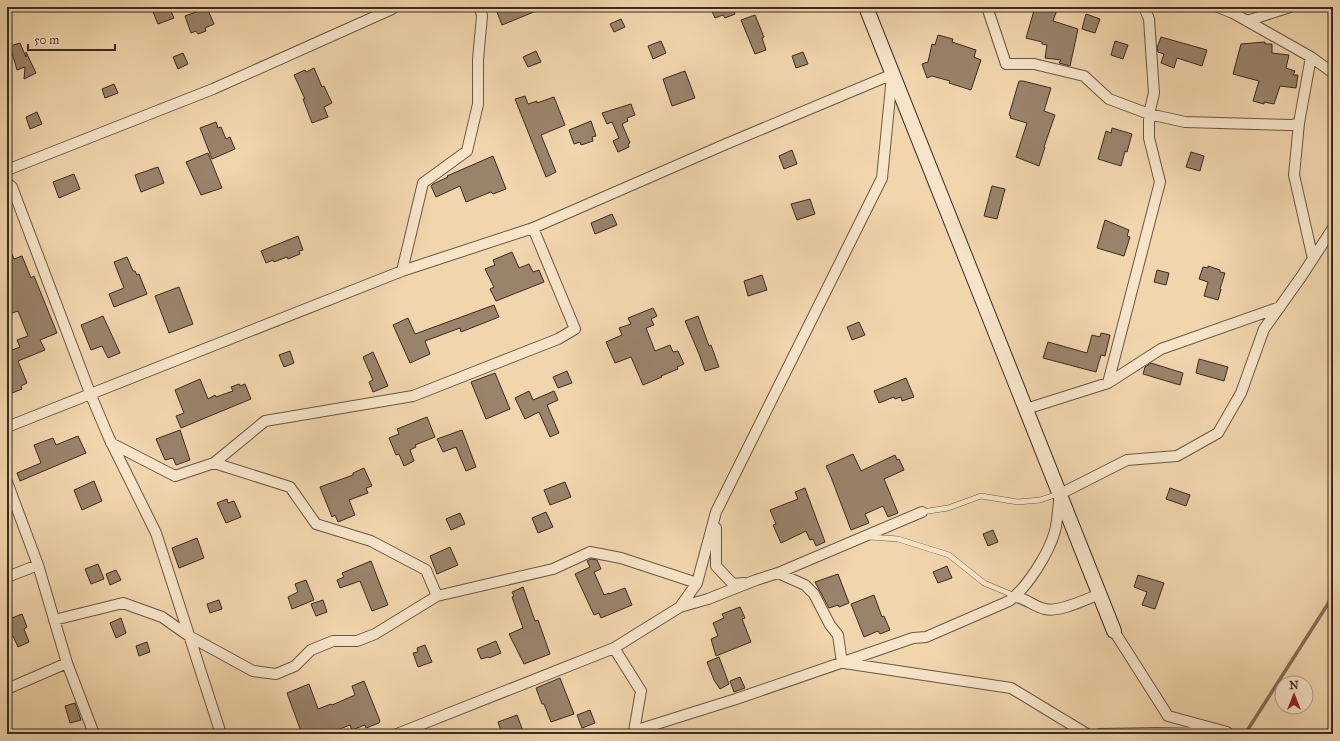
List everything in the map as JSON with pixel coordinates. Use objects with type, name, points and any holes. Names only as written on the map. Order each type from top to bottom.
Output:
[{"type":"street","points":[[402,270],[423,183],[467,151],[478,104],[478,59],[482,16],[480,7]]},
{"type":"street","points":[[866,7],[1114,631],[1168,716],[1228,733]]},
{"type":"street","points":[[987,7],[1006,64],[1034,64],[1084,76],[1109,100],[1149,114],[1185,122],[1299,123]]},
{"type":"street","points":[[1108,383],[1160,182],[1149,138],[1149,114],[1154,93],[1149,19],[1144,7]]},
{"type":"street","points":[[1218,7],[1247,21],[1311,57],[1333,73]]},
{"type":"street","points":[[1247,21],[1290,7]]},
{"type":"street","points":[[7,170],[213,89],[392,8]]},
{"type":"street","points":[[1311,57],[1299,123],[1294,175],[1313,259]]},
{"type":"street","points":[[7,427],[402,270],[533,228],[892,74]]},
{"type":"street","points":[[680,607],[697,583],[716,512],[882,178],[892,74]]},
{"type":"street","points":[[7,183],[12,187],[28,226],[90,393],[111,443],[156,533],[221,734]]},
{"type":"street","points":[[111,443],[176,476],[214,463],[265,421],[413,396],[575,330],[533,228]]},
{"type":"street","points":[[1060,494],[1126,460],[1177,456],[1218,433],[1240,393],[1264,330],[1333,228]]},
{"type":"street","points":[[1026,409],[1108,383],[1161,349],[1280,307]]},
{"type":"street","points":[[214,463],[290,487],[316,524],[371,541],[426,570],[437,596]]},
{"type":"street","points":[[7,482],[38,565],[67,662],[94,734]]},
{"type":"street","points":[[614,648],[641,691],[633,732],[736,699],[913,638],[926,637],[1009,602],[1016,597],[1040,567],[1055,532],[1060,494]]},
{"type":"street","points":[[716,512],[716,566],[733,584],[747,583]]},
{"type":"street","points":[[397,734],[614,648],[680,607],[708,599],[747,583],[778,573],[922,512]]},
{"type":"street","points":[[54,620],[123,603],[162,618],[189,636],[253,671],[276,674],[295,666],[311,650],[333,641],[358,641],[375,634],[437,596],[553,569],[590,552],[621,558],[697,583]]},
{"type":"street","points":[[7,577],[38,565]]},
{"type":"street","points":[[778,573],[804,586],[814,594],[830,625],[838,635],[842,663]]},
{"type":"street","points":[[1016,597],[1023,598],[1046,610],[1066,607],[1100,594]]},
{"type":"street","points":[[7,689],[67,662]]},
{"type":"street","points":[[842,663],[1011,688],[1087,734]]},
{"type":"street","points":[[1099,734],[1228,733]]},
{"type":"lane","points":[[922,512],[948,508],[981,496],[1018,502],[1040,500],[1060,494]]},
{"type":"lane","points":[[865,536],[898,539],[949,555],[984,583],[1016,597]]},
{"type":"building","points":[[151,7],[169,7],[174,18],[158,24]]},
{"type":"building","points":[[495,7],[546,7],[502,25]]},
{"type":"building","points":[[710,7],[741,7],[733,10],[735,14],[725,18],[723,15],[715,18]]},
{"type":"building","points":[[1035,7],[1058,7],[1053,21],[1078,29],[1070,66],[1059,63],[1061,60],[1045,58],[1047,45],[1042,44],[1042,42],[1026,38]]},
{"type":"building","points":[[207,8],[214,24],[205,28],[206,31],[198,34],[196,31],[191,33],[185,16]]},
{"type":"building","points":[[1086,14],[1100,19],[1095,33],[1082,29]]},
{"type":"building","points":[[755,15],[764,37],[762,38],[766,50],[755,54],[741,20]]},
{"type":"building","points":[[621,19],[625,27],[614,32],[610,24]]},
{"type":"building","points":[[938,35],[953,39],[952,42],[976,50],[974,57],[981,60],[971,90],[949,83],[950,81],[932,76],[927,78],[922,64],[928,62],[932,44],[935,45]]},
{"type":"building","points":[[1161,37],[1207,50],[1202,66],[1177,58],[1174,68],[1161,63],[1164,54],[1158,52],[1157,48]]},
{"type":"building","points":[[661,41],[666,53],[653,59],[648,46]]},
{"type":"building","points":[[1115,41],[1128,45],[1123,59],[1111,55]]},
{"type":"building","points":[[1265,42],[1265,44],[1272,44],[1272,53],[1289,55],[1286,68],[1295,71],[1293,75],[1298,75],[1296,88],[1280,86],[1274,104],[1264,102],[1264,104],[1253,101],[1259,81],[1233,74],[1241,44]]},
{"type":"building","points":[[20,43],[26,57],[26,52],[36,73],[24,79],[25,67],[17,70],[10,46]]},
{"type":"building","points":[[536,51],[541,62],[528,67],[523,57]]},
{"type":"building","points":[[803,52],[808,64],[796,68],[792,56]]},
{"type":"building","points":[[183,53],[188,64],[178,69],[173,57]]},
{"type":"building","points":[[314,68],[322,87],[324,86],[332,103],[324,107],[328,117],[312,123],[303,99],[305,99],[294,75]]},
{"type":"building","points":[[685,71],[695,98],[672,106],[663,79]]},
{"type":"building","points":[[1019,81],[1051,88],[1044,111],[1055,115],[1039,166],[1016,157],[1027,123],[1010,118],[1011,116],[1009,115]]},
{"type":"building","points":[[114,84],[118,93],[105,98],[102,89]]},
{"type":"building","points":[[525,96],[528,104],[537,101],[537,103],[554,97],[565,125],[541,135],[556,172],[546,177],[515,99]]},
{"type":"building","points":[[631,104],[635,115],[627,118],[628,121],[622,124],[630,143],[628,144],[629,147],[618,152],[613,141],[619,138],[612,122],[607,124],[602,113]]},
{"type":"building","points":[[37,112],[42,124],[30,129],[26,117]]},
{"type":"building","points":[[591,121],[596,136],[592,137],[593,141],[581,145],[580,142],[574,144],[569,130]]},
{"type":"building","points":[[216,122],[218,128],[221,127],[226,139],[230,137],[235,149],[212,159],[200,128]]},
{"type":"building","points":[[1112,128],[1132,134],[1121,166],[1098,159],[1106,131],[1111,133]]},
{"type":"building","points":[[792,150],[797,164],[784,169],[779,156]]},
{"type":"building","points":[[1191,152],[1204,156],[1200,171],[1186,167]]},
{"type":"building","points":[[208,153],[222,188],[201,195],[186,162]]},
{"type":"building","points":[[493,156],[506,189],[493,194],[491,192],[466,202],[460,186],[436,197],[431,186],[433,184],[448,177],[447,176]]},
{"type":"building","points":[[158,167],[164,183],[141,192],[135,175]]},
{"type":"building","points":[[74,174],[80,189],[59,198],[53,182]]},
{"type":"building","points":[[992,186],[1005,189],[997,219],[984,216]]},
{"type":"building","points":[[810,199],[815,214],[797,220],[791,204]]},
{"type":"building","points":[[612,214],[617,225],[595,234],[591,223]]},
{"type":"building","points":[[1105,220],[1129,230],[1127,236],[1130,237],[1124,256],[1097,248]]},
{"type":"building","points":[[298,236],[303,250],[299,251],[300,254],[288,259],[287,257],[274,262],[273,260],[266,263],[261,251]]},
{"type":"building","points":[[7,243],[14,259],[22,256],[31,278],[34,276],[57,333],[40,340],[45,350],[18,361],[27,383],[21,386],[22,389],[7,395],[7,352],[20,347],[17,340],[28,336],[18,311],[7,315]]},
{"type":"building","points":[[512,252],[519,268],[529,264],[533,272],[539,270],[544,282],[496,301],[490,289],[494,287],[485,269],[495,265],[493,260]]},
{"type":"building","points":[[127,257],[133,271],[135,271],[137,275],[139,274],[147,294],[114,307],[109,294],[124,288],[114,262]]},
{"type":"building","points":[[1208,266],[1225,273],[1218,300],[1204,296],[1208,282],[1199,279],[1203,267],[1208,268]]},
{"type":"building","points":[[1157,270],[1169,273],[1166,285],[1154,282]]},
{"type":"building","points":[[762,275],[767,290],[748,296],[744,281]]},
{"type":"building","points":[[179,287],[193,324],[169,333],[155,296]]},
{"type":"building","points":[[494,305],[499,317],[461,332],[460,328],[425,341],[430,354],[410,363],[393,325],[408,318],[415,334]]},
{"type":"building","points":[[653,308],[657,316],[651,319],[654,325],[646,328],[655,351],[670,345],[673,352],[678,351],[684,364],[677,367],[678,369],[643,385],[631,357],[615,363],[606,342],[622,335],[619,328],[631,324],[628,318]]},
{"type":"building","points":[[103,316],[120,353],[108,358],[102,346],[91,350],[81,325]]},
{"type":"building","points":[[698,316],[709,346],[711,345],[719,367],[705,371],[685,321]]},
{"type":"building","points":[[859,322],[865,335],[852,340],[847,327]]},
{"type":"building","points":[[1101,333],[1110,335],[1105,356],[1101,355],[1096,372],[1043,358],[1048,342],[1087,353],[1092,335],[1100,337]]},
{"type":"building","points":[[290,351],[294,363],[284,367],[279,355]]},
{"type":"building","points":[[373,352],[388,386],[373,392],[369,382],[373,380],[363,357]]},
{"type":"building","points":[[1199,359],[1228,367],[1224,381],[1196,373]]},
{"type":"building","points":[[1151,363],[1183,373],[1180,385],[1143,374],[1145,367]]},
{"type":"building","points":[[567,371],[572,383],[558,388],[553,377]]},
{"type":"building","points":[[495,373],[510,409],[486,419],[471,382]]},
{"type":"building","points":[[906,378],[914,397],[902,401],[901,397],[895,399],[894,397],[879,403],[874,391]]},
{"type":"building","points":[[200,379],[208,399],[215,395],[216,397],[233,391],[231,387],[239,384],[240,386],[245,384],[251,399],[181,428],[176,416],[184,413],[175,390]]},
{"type":"building","points":[[529,391],[533,400],[554,391],[558,400],[547,405],[559,433],[550,437],[539,412],[525,419],[515,398]]},
{"type":"building","points":[[427,417],[435,437],[415,445],[416,447],[410,450],[414,461],[404,466],[399,454],[396,455],[389,438],[399,434],[397,429]]},
{"type":"building","points":[[180,430],[190,460],[176,465],[173,458],[165,460],[156,439]]},
{"type":"building","points":[[462,430],[476,467],[466,471],[456,447],[443,452],[437,439]]},
{"type":"building","points":[[78,436],[86,453],[20,481],[17,473],[41,463],[34,445],[53,438],[56,445]]},
{"type":"building","points":[[853,454],[861,471],[895,455],[897,460],[899,459],[904,470],[884,479],[898,513],[888,517],[883,506],[865,514],[869,523],[851,530],[826,466]]},
{"type":"building","points":[[364,468],[372,486],[366,488],[368,493],[349,500],[355,515],[338,522],[335,515],[332,517],[320,487],[353,475],[353,473]]},
{"type":"building","points":[[94,481],[102,501],[82,510],[74,490]]},
{"type":"building","points":[[565,482],[571,497],[550,505],[544,490]]},
{"type":"building","points":[[805,488],[825,542],[816,546],[813,539],[810,540],[806,531],[781,543],[773,525],[776,524],[770,510],[798,499],[795,492]]},
{"type":"building","points":[[1170,488],[1190,495],[1186,506],[1166,499]]},
{"type":"building","points":[[227,499],[228,503],[234,501],[241,517],[226,523],[217,503]]},
{"type":"building","points":[[546,512],[553,527],[538,533],[532,518]]},
{"type":"building","points":[[460,513],[465,524],[451,530],[446,519]]},
{"type":"building","points":[[993,530],[998,542],[988,546],[983,534]]},
{"type":"building","points":[[197,538],[204,558],[179,568],[172,548]]},
{"type":"building","points":[[450,547],[458,565],[437,574],[430,556]]},
{"type":"building","points":[[591,559],[597,560],[601,569],[594,572],[604,595],[625,588],[632,605],[601,618],[599,613],[594,615],[575,574],[590,567],[587,561]]},
{"type":"building","points":[[371,561],[388,605],[372,611],[360,581],[340,588],[337,580],[344,577],[342,573]]},
{"type":"building","points":[[98,564],[104,579],[91,584],[85,569]]},
{"type":"building","points":[[947,566],[952,578],[938,583],[933,572]]},
{"type":"building","points":[[116,570],[121,580],[110,585],[106,574]]},
{"type":"building","points":[[838,574],[849,603],[839,607],[838,605],[829,608],[815,582]]},
{"type":"building","points":[[1138,575],[1164,583],[1155,609],[1142,605],[1147,592],[1134,587]]},
{"type":"building","points":[[306,580],[314,600],[292,609],[288,597],[298,592],[295,584]]},
{"type":"building","points":[[523,587],[535,621],[538,620],[550,654],[524,664],[509,634],[523,628],[512,597],[514,596],[512,592]]},
{"type":"building","points":[[874,595],[882,617],[884,616],[890,630],[880,634],[878,631],[864,637],[851,604]]},
{"type":"building","points":[[219,600],[222,609],[210,613],[207,604]]},
{"type":"building","points":[[323,600],[327,612],[316,616],[311,604]]},
{"type":"building","points":[[740,607],[745,618],[742,619],[751,642],[716,656],[711,639],[718,636],[713,623],[724,618],[722,614]]},
{"type":"building","points":[[22,614],[27,627],[24,629],[29,642],[18,647],[13,636],[7,638],[7,620]]},
{"type":"building","points":[[121,618],[126,633],[116,638],[110,623]]},
{"type":"building","points":[[496,641],[501,653],[489,658],[481,659],[477,649]]},
{"type":"building","points":[[147,642],[150,652],[139,656],[136,646]]},
{"type":"building","points":[[425,645],[432,662],[418,667],[413,653],[418,652],[417,648]]},
{"type":"building","points":[[719,657],[729,684],[720,689],[714,680],[707,662]]},
{"type":"building","points":[[740,677],[745,688],[734,692],[730,681]]},
{"type":"building","points":[[560,678],[574,714],[551,722],[536,688]]},
{"type":"building","points":[[364,681],[380,721],[379,723],[366,728],[365,725],[352,730],[350,725],[327,734],[302,734],[287,693],[309,684],[318,709],[331,704],[332,705],[355,695],[352,686]]},
{"type":"building","points":[[75,703],[81,720],[70,723],[65,706]]},
{"type":"building","points":[[590,710],[595,723],[582,728],[577,715]]},
{"type":"building","points":[[517,715],[524,734],[502,734],[498,722]]},
{"type":"waterway","points":[[1245,734],[1333,596]]}]
